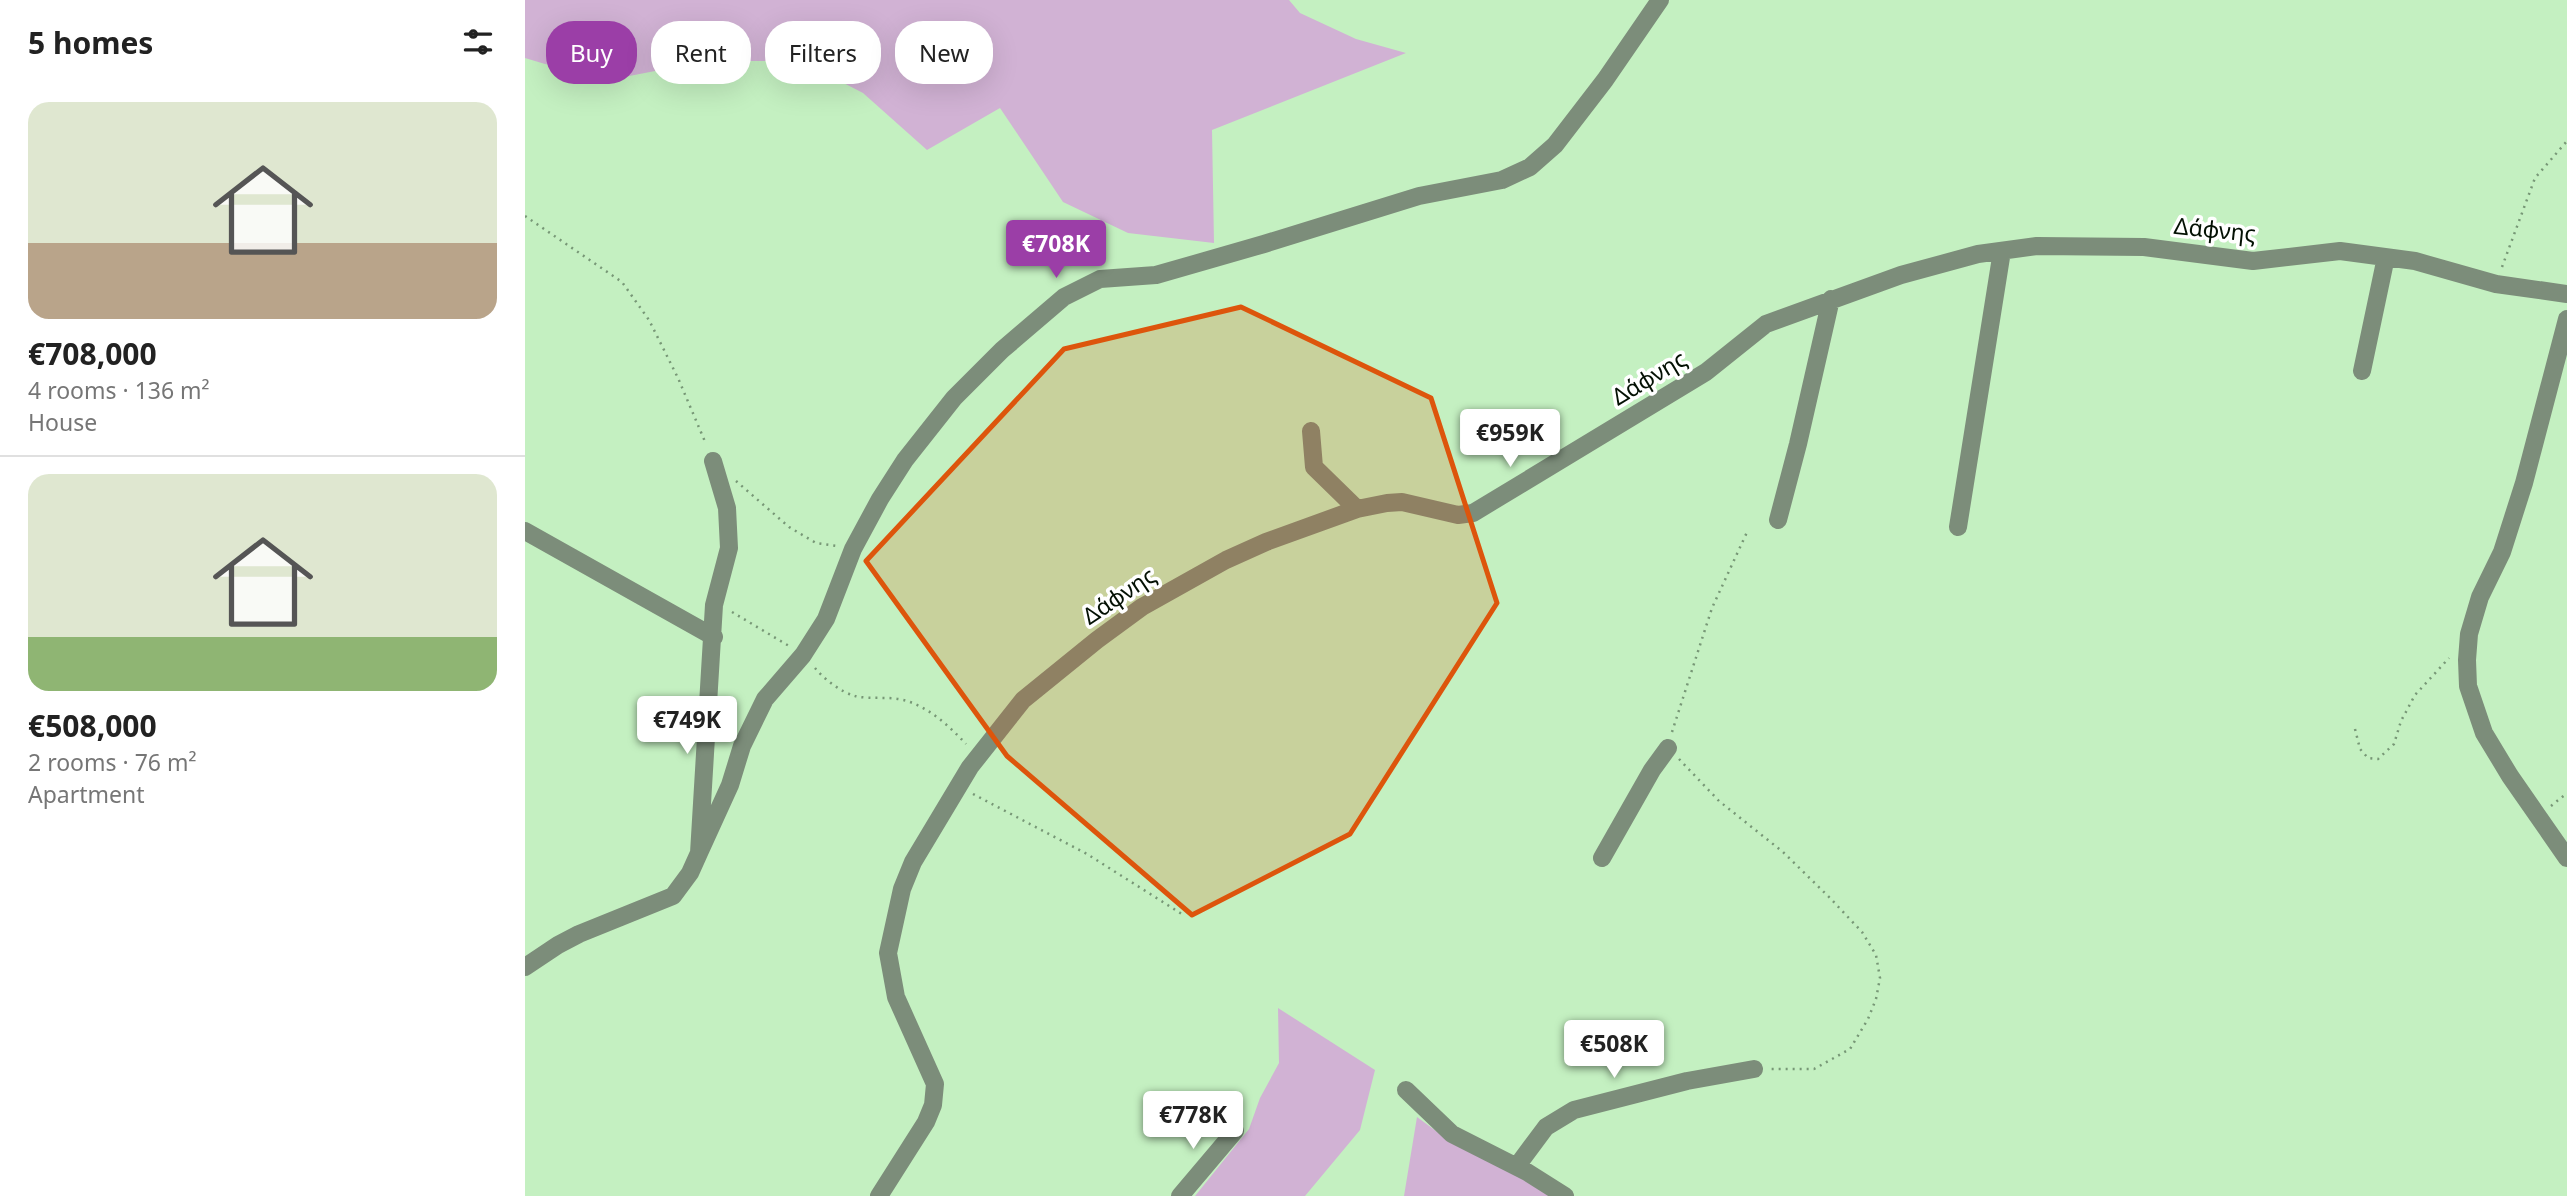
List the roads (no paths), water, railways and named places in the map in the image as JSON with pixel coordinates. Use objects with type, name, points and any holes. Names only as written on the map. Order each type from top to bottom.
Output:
[{"type":"street","points":[[525,967],[579,934],[673,896],[690,873],[730,785],[742,746],[765,699],[803,655],[826,619],[853,549],[905,460],[954,398],[1002,350],[1064,297],[1100,279],[1156,275],[1419,196],[1502,180],[1530,167],[1555,145],[1605,80],[1660,0]]},
{"type":"street","name":"Δάφνης","points":[[879,1196],[926,1122],[933,1105],[935,1084],[896,997],[888,953],[895,913],[913,862],[978,757],[1023,700],[1142,607],[1226,560],[1357,509],[1402,502],[1440,512],[1473,513],[1706,372],[1766,324],[1901,275],[1978,254],[2037,246],[2144,247],[2253,261],[2340,251],[2415,261],[2496,284],[2567,294]]},
{"type":"street","points":[[1958,527],[2002,251]]},
{"type":"street","points":[[2362,371],[2386,257]]},
{"type":"street","points":[[1778,520],[1831,299]]},
{"type":"street","points":[[2567,319],[2525,483],[2502,552],[2480,597],[2469,635],[2467,660],[2468,686],[2484,733],[2510,776],[2567,858]]},
{"type":"street","points":[[1311,431],[1314,467],[1357,509]]},
{"type":"street","points":[[699,853],[714,605],[729,548],[727,508],[713,461]]},
{"type":"street","points":[[525,531],[714,637]]},
{"type":"street","points":[[1602,858],[1652,770],[1668,748]]},
{"type":"street","points":[[1517,1166],[1546,1127],[1574,1110],[1687,1080],[1754,1069]]},
{"type":"street","points":[[1406,1090],[1453,1134],[1517,1166],[1565,1196]]},
{"type":"street","points":[[1180,1196],[1235,1130]]}]
